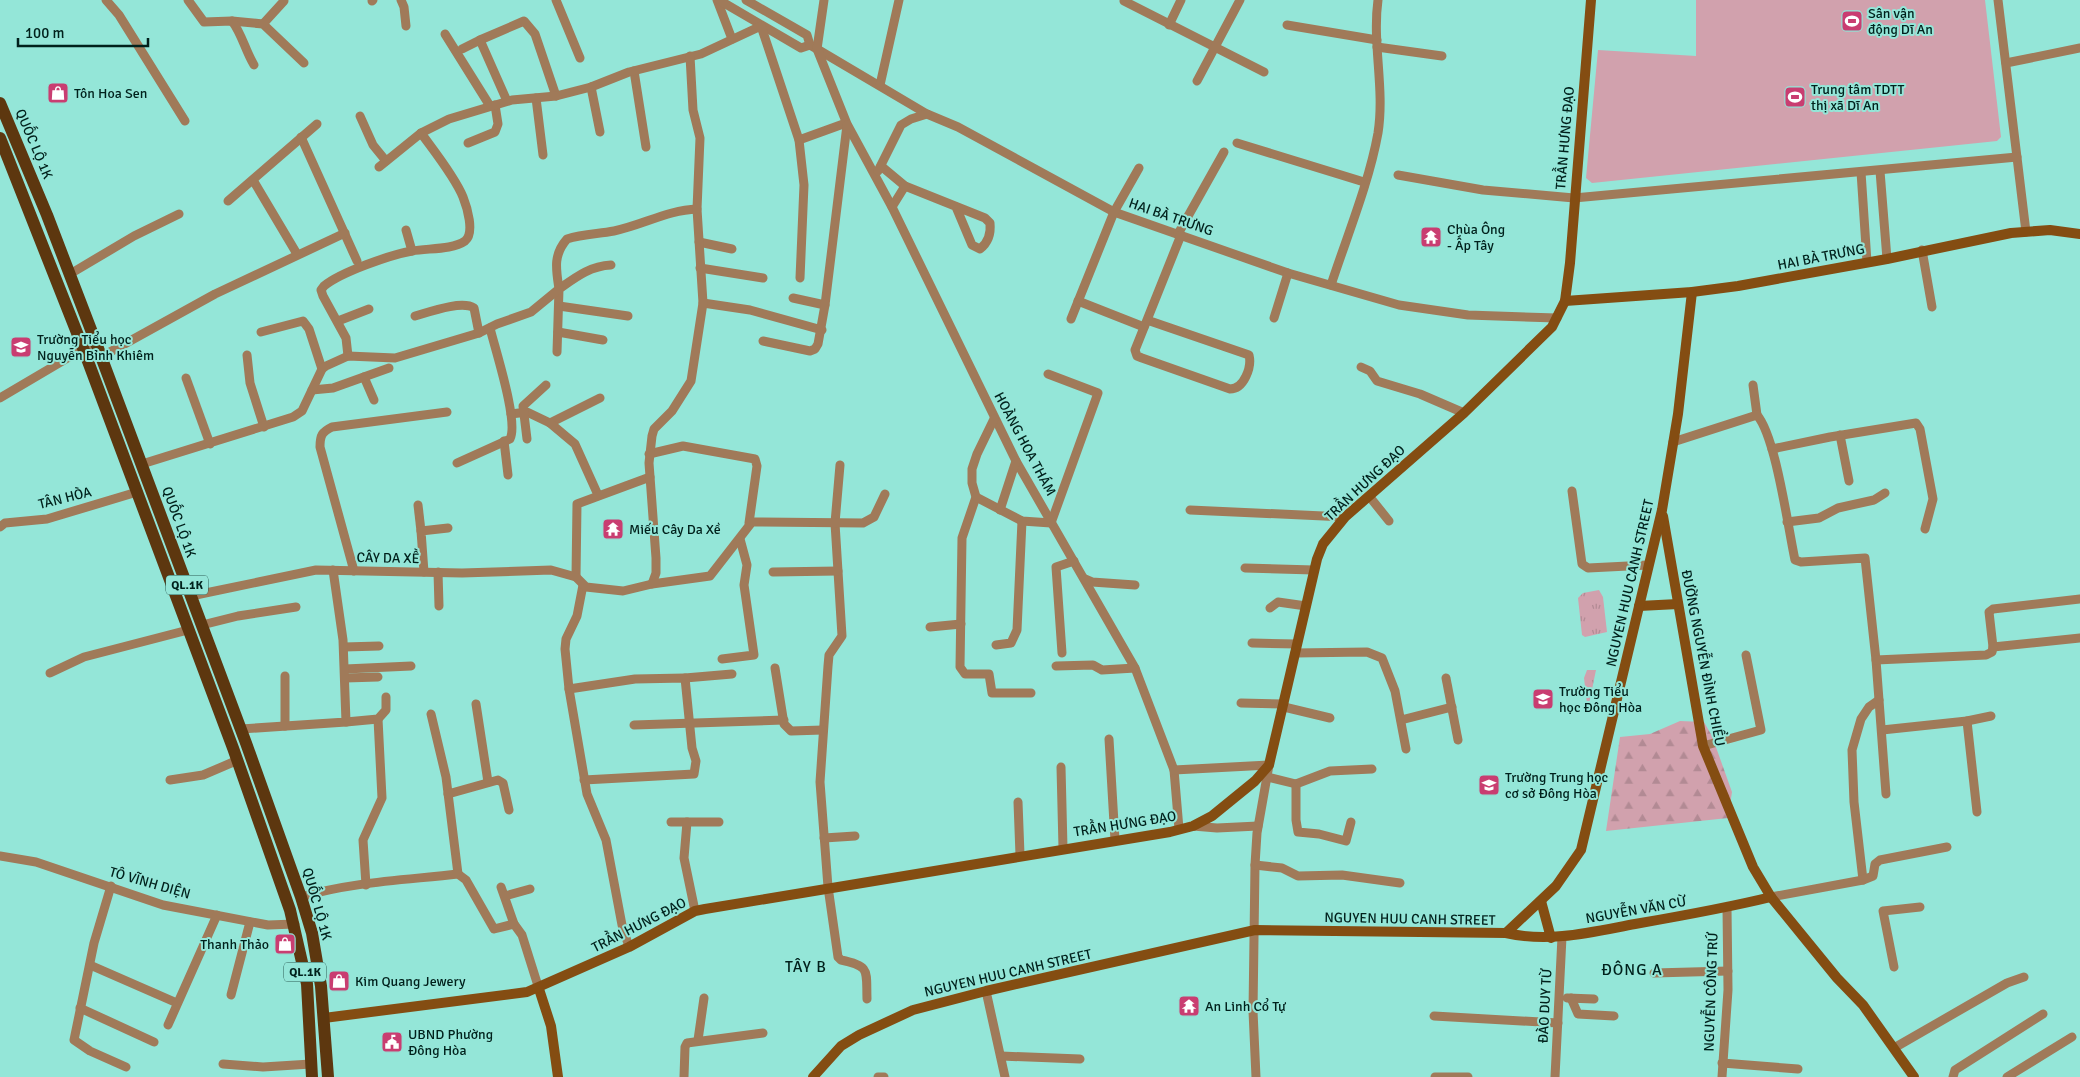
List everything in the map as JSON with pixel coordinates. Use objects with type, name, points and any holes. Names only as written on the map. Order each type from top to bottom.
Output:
[{"type":"main road","name":"QUỐC LỘ 1K","points":[[0,103],[96,341],[241,729],[301,897],[309,921],[317,961],[324,1018],[328,1077]]},
{"type":"main road","name":"QUỐC LỘ 1K","points":[[1,141],[83,348],[238,760],[295,924],[307,984],[312,1077]]},
{"type":"main road","points":[[295,924],[309,921]]},
{"type":"main road","points":[[310,1020],[324,1018]]},
{"type":"street","points":[[106,0],[119,15],[185,121]]},
{"type":"street","points":[[188,0],[204,22],[232,21],[263,24],[304,63]]},
{"type":"street","points":[[401,0],[404,7],[406,26]]},
{"type":"street","points":[[556,0],[580,58]]},
{"type":"street","points":[[718,0],[732,39]]},
{"type":"street","name":"HAI BÀ TRƯNG","points":[[718,0],[801,48],[813,47],[880,84],[928,114],[958,127],[1114,212],[1288,273],[1399,305],[1458,314],[1557,318]]},
{"type":"street","name":"HAI BÀ TRƯNG","points":[[746,0],[807,34],[813,47]]},
{"type":"street","points":[[813,47],[824,0]]},
{"type":"street","points":[[880,84],[899,0]]},
{"type":"street","points":[[1124,0],[1169,25],[1264,72]]},
{"type":"street","points":[[1169,25],[1181,0]]},
{"type":"street","points":[[1197,81],[1240,0]]},
{"type":"street","points":[[1331,285],[1364,182],[1378,127],[1380,80],[1375,22],[1378,0]]},
{"type":"street","name":"TRẦN HƯNG ĐẠO","points":[[324,1018],[515,995],[539,989],[628,947],[695,911],[1179,829],[1193,826],[1218,811],[1255,780],[1269,765],[1314,570],[1323,544],[1345,517],[1464,413],[1552,327],[1565,301],[1591,0]]},
{"type":"street","points":[[1998,0],[2026,232]]},
{"type":"street","points":[[263,24],[284,2]]},
{"type":"street","points":[[232,21],[239,30],[244,48],[254,65]]},
{"type":"street","points":[[462,49],[524,22],[534,34],[556,96]]},
{"type":"street","points":[[1287,25],[1442,56]]},
{"type":"street","points":[[378,167],[422,133],[449,119],[507,101],[556,96],[591,87],[634,71],[690,56],[760,26],[799,140],[804,185],[800,278]]},
{"type":"street","points":[[445,34],[492,106],[498,124],[496,132],[468,143]]},
{"type":"street","points":[[480,40],[507,101]]},
{"type":"street","name":"HOÀNG HOA THÁM","points":[[813,47],[828,76],[846,124],[892,207],[994,419],[1051,523],[1135,668],[1174,770],[1179,829]]},
{"type":"street","points":[[2006,63],[2080,48]]},
{"type":"street","points":[[652,584],[656,574],[656,558],[649,454],[654,429],[672,411],[691,381],[703,303],[697,209],[700,138],[693,110],[690,56]]},
{"type":"street","points":[[828,76],[836,65],[841,62]]},
{"type":"street","points":[[634,71],[646,147]]},
{"type":"street","points":[[591,87],[600,132]]},
{"type":"street","points":[[536,98],[543,155]]},
{"type":"street","points":[[875,176],[901,125],[910,119],[928,114]]},
{"type":"street","points":[[360,116],[373,145],[386,161]]},
{"type":"street","points":[[228,201],[318,124]]},
{"type":"street","points":[[763,341],[810,351],[815,349],[818,344],[822,330],[846,124],[799,140]]},
{"type":"street","points":[[348,356],[346,338],[323,296],[322,290],[324,286],[388,257],[412,251],[455,245],[465,240],[468,236],[469,228],[463,196],[422,133]]},
{"type":"street","points":[[301,138],[357,261]]},
{"type":"street","points":[[1237,143],[1364,182]]},
{"type":"street","points":[[1078,301],[1145,324],[1246,354],[1250,358],[1249,368],[1238,387],[1230,389],[1142,358],[1137,356],[1135,350],[1145,324],[1180,234],[1224,152]]},
{"type":"street","points":[[1398,175],[1483,190],[1574,198],[2017,157]]},
{"type":"street","points":[[881,166],[905,186],[956,207],[990,222],[990,235],[985,245],[980,249],[972,245],[956,207]]},
{"type":"street","points":[[1071,319],[1114,212],[1139,168]]},
{"type":"street","points":[[1880,171],[1887,259]]},
{"type":"street","points":[[1861,172],[1868,262]]},
{"type":"street","points":[[253,180],[298,254]]},
{"type":"street","points":[[892,207],[905,186]]},
{"type":"street","points":[[557,352],[559,289],[555,267],[556,255],[567,239],[614,231],[648,219],[668,216],[678,210],[697,209]]},
{"type":"street","points":[[70,274],[134,236],[180,214]]},
{"type":"street","points":[[406,230],[412,251]]},
{"type":"street","name":"HAI BÀ TRƯNG","points":[[1565,301],[1692,292],[1776,280],[1887,259],[1922,250],[2026,232],[2050,230],[2080,234]]},
{"type":"street","points":[[102,357],[215,294],[345,233]]},
{"type":"street","points":[[699,242],[732,249]]},
{"type":"street","points":[[1922,250],[1932,307]]},
{"type":"street","points":[[142,464],[293,417],[302,411],[322,369],[348,356],[395,358],[479,333],[531,312],[583,272],[601,265],[611,265]]},
{"type":"street","points":[[700,268],[763,278]]},
{"type":"street","points":[[1274,318],[1288,273]]},
{"type":"street","name":"NGUYEN HUU CANH STREET","points":[[812,1077],[841,1046],[889,1020],[913,1010],[986,991],[1254,930],[1506,934],[1556,886],[1581,850],[1662,510],[1678,414],[1692,292]]},
{"type":"street","points":[[794,298],[825,305]]},
{"type":"street","points":[[703,303],[750,310],[822,330]]},
{"type":"street","points":[[414,316],[470,305],[474,308],[479,333]]},
{"type":"street","points":[[559,306],[628,316]]},
{"type":"street","points":[[338,321],[369,309]]},
{"type":"street","points":[[262,332],[303,321],[309,328],[322,369]]},
{"type":"street","points":[[457,462],[510,439],[513,434],[511,414],[490,328]]},
{"type":"street","points":[[558,332],[603,340]]},
{"type":"street","points":[[0,398],[96,341]]},
{"type":"street","points":[[247,355],[250,383],[264,427]]},
{"type":"street","points":[[1361,367],[1370,371],[1377,381],[1420,394],[1464,413]]},
{"type":"street","points":[[312,390],[333,388],[389,368]]},
{"type":"street","points":[[976,497],[1022,521],[1051,523],[1098,393],[1048,374]]},
{"type":"street","points":[[364,377],[374,400]]},
{"type":"street","points":[[186,378],[210,444]]},
{"type":"street","points":[[527,439],[522,412],[524,404],[546,385]]},
{"type":"street","points":[[1753,385],[1757,415],[1762,422],[1772,449],[1795,560],[1801,562],[1865,558],[1876,660],[1886,794]]},
{"type":"street","points":[[550,423],[600,398]]},
{"type":"street","points":[[354,571],[320,447],[320,437],[323,432],[332,427],[447,412]]},
{"type":"street","points":[[511,414],[522,412],[533,414],[550,423],[575,444],[598,495]]},
{"type":"street","points":[[1673,442],[1757,415]]},
{"type":"street","points":[[994,419],[980,447],[972,469],[972,483],[976,497],[962,538],[960,667],[962,673],[989,674],[992,693],[1031,693]]},
{"type":"street","points":[[1772,449],[1840,435],[1909,424],[1919,425],[1933,499],[1926,529]]},
{"type":"street","points":[[1840,435],[1849,481]]},
{"type":"street","points":[[504,441],[508,475]]},
{"type":"street","points":[[649,454],[683,446],[755,459],[757,466],[749,523],[740,538],[710,576],[652,584],[623,591],[598,590],[583,585],[576,577],[576,506],[598,495],[650,477]]},
{"type":"street","points":[[1000,510],[1016,461]]},
{"type":"street","points":[[840,465],[835,523],[842,636],[829,655],[820,782],[828,888],[838,957],[841,960],[858,963],[863,967],[866,972],[867,999]]},
{"type":"street","points":[[1572,491],[1582,564],[1588,568],[1648,565]]},
{"type":"street","name":"TÂN HÒA","points":[[0,527],[5,523],[47,519],[137,492]]},
{"type":"street","points":[[749,523],[757,521],[835,523],[869,521],[885,494]]},
{"type":"street","points":[[1787,522],[1819,518],[1838,508],[1874,500],[1885,494]]},
{"type":"street","points":[[1369,496],[1389,521]]},
{"type":"street","points":[[418,505],[424,572]]},
{"type":"street","points":[[1190,510],[1345,517]]},
{"type":"street","name":"ĐƯỜNG NGUYỄN ĐÌNH CHIỂU","points":[[1662,510],[1704,746],[1753,867],[1771,897],[1837,978],[1863,1006],[1914,1077]]},
{"type":"street","points":[[996,645],[1011,643],[1016,636],[1022,521]]},
{"type":"street","points":[[421,531],[448,528]]},
{"type":"street","points":[[722,659],[754,656],[744,585],[747,564],[740,538]]},
{"type":"street","points":[[1062,653],[1056,568],[1074,561]]},
{"type":"street","points":[[1245,568],[1314,570]]},
{"type":"street","name":"CÂY DA XỀ","points":[[191,596],[316,570],[424,572],[552,570],[576,577]]},
{"type":"street","points":[[333,570],[344,647],[346,722]]},
{"type":"street","points":[[773,572],[838,571]]},
{"type":"street","points":[[438,572],[439,606]]},
{"type":"street","points":[[1085,579],[1092,582],[1136,585]]},
{"type":"street","points":[[583,585],[577,616],[566,639],[564,649],[584,780],[591,806],[606,840],[628,947]]},
{"type":"street","points":[[1876,660],[1986,654],[1992,652],[1993,647],[1988,618],[1989,612],[1993,609],[2080,599]]},
{"type":"street","points":[[1270,608],[1278,602],[1306,606]]},
{"type":"street","points":[[1639,606],[1678,604]]},
{"type":"street","points":[[202,625],[296,607]]},
{"type":"street","points":[[930,627],[961,624]]},
{"type":"street","points":[[50,673],[84,657],[188,630]]},
{"type":"street","points":[[1993,647],[2080,638]]},
{"type":"street","points":[[1252,642],[1296,649],[1375,654],[1382,658],[1395,691],[1406,749]]},
{"type":"street","points":[[344,647],[379,646]]},
{"type":"street","points":[[1704,746],[1761,730],[1746,654]]},
{"type":"street","points":[[1056,666],[1093,665],[1102,670],[1135,668]]},
{"type":"street","points":[[345,673],[411,666]]},
{"type":"street","points":[[775,668],[784,724],[792,731],[823,730]]},
{"type":"street","points":[[345,673],[378,677]]},
{"type":"street","points":[[569,689],[635,679],[685,678],[732,674]]},
{"type":"street","points":[[285,676],[285,726]]},
{"type":"street","points":[[584,780],[694,774],[696,761],[689,722],[685,678]]},
{"type":"street","points":[[1446,678],[1458,740]]},
{"type":"street","points":[[241,729],[378,719],[386,710],[386,696]]},
{"type":"street","points":[[1863,880],[1854,802],[1852,750],[1861,719],[1870,707],[1879,700]]},
{"type":"street","points":[[1241,703],[1284,705],[1330,718]]},
{"type":"street","points":[[476,704],[488,782]]},
{"type":"street","points":[[1401,720],[1452,707]]},
{"type":"street","points":[[432,714],[448,794],[458,874]]},
{"type":"street","points":[[1882,730],[1967,721],[1991,716]]},
{"type":"street","points":[[366,884],[363,840],[382,798],[378,719]]},
{"type":"street","points":[[634,725],[784,720]]},
{"type":"street","points":[[1967,721],[1977,812]]},
{"type":"street","points":[[1108,740],[1115,840]]},
{"type":"street","points":[[170,780],[204,775],[238,760]]},
{"type":"street","points":[[1174,770],[1269,765],[1258,826],[1255,865],[1253,1017],[1256,1077]]},
{"type":"street","points":[[1061,767],[1063,848]]},
{"type":"street","points":[[1267,777],[1296,784],[1330,770],[1372,769]]},
{"type":"street","points":[[448,794],[498,780],[503,783],[509,810]]},
{"type":"street","points":[[1296,784],[1298,832],[1319,834],[1346,841],[1351,822]]},
{"type":"street","points":[[1018,802],[1020,855]]},
{"type":"street","points":[[671,822],[720,822]]},
{"type":"street","points":[[687,822],[684,858],[695,911]]},
{"type":"street","points":[[1193,826],[1217,828],[1258,826]]},
{"type":"street","points":[[824,838],[855,836]]},
{"type":"street","points":[[1771,897],[1863,880],[1873,876],[1876,864],[1880,860],[1947,847]]},
{"type":"street","name":"TÔ VĨNH DIỆN","points":[[0,856],[36,862],[82,879],[111,886],[163,904],[268,925],[295,924]]},
{"type":"street","points":[[1255,865],[1282,868],[1298,876],[1342,875],[1400,883]]},
{"type":"street","points":[[301,897],[326,890],[366,884],[458,874],[466,880],[494,929],[514,924]]},
{"type":"street","points":[[111,886],[90,965],[74,1040],[90,1051],[126,1067]]},
{"type":"street","points":[[501,887],[514,924],[522,935],[551,1026],[558,1077]]},
{"type":"street","points":[[505,896],[530,889]]},
{"type":"street","name":"NGUYỄN VĂN CỪ","points":[[1506,934],[1551,938],[1562,937],[1727,908],[1771,897]]},
{"type":"street","points":[[1541,901],[1551,938]]},
{"type":"street","points":[[1894,967],[1883,911],[1920,907]]},
{"type":"street","name":"NGUYỄN CÔNG TRỨ","points":[[1722,1077],[1728,971],[1727,908]]},
{"type":"street","points":[[168,1025],[217,915]]},
{"type":"street","points":[[231,995],[250,922]]},
{"type":"street","name":"ĐÀO DUY TỪ","points":[[1555,1077],[1562,937]]},
{"type":"street","points":[[90,965],[177,1003]]},
{"type":"street","points":[[1654,973],[1728,971]]},
{"type":"street","points":[[1894,1048],[2007,983],[2024,977]]},
{"type":"street","points":[[986,991],[1005,1077]]},
{"type":"street","points":[[1559,997],[1594,999]]},
{"type":"street","points":[[698,1040],[704,998]]},
{"type":"street","points":[[1571,998],[1578,1014],[1614,1016]]},
{"type":"street","points":[[80,1008],[154,1042]]},
{"type":"street","points":[[1953,1077],[1955,1070],[2043,1014]]},
{"type":"street","points":[[1434,1016],[1558,1022]]},
{"type":"street","points":[[684,1077],[685,1047],[687,1043],[698,1040],[763,1033]]},
{"type":"street","points":[[2006,1077],[2072,1037]]},
{"type":"street","points":[[1001,1056],[1080,1058]]},
{"type":"street","points":[[1722,1063],[1798,1069]]},
{"type":"street","points":[[223,1064],[262,1067],[311,1064]]},
{"type":"street","points":[[1435,1076],[1468,1077]]},
{"type":"street","points":[[878,1077],[884,1077]]},
{"type":"green space","name":"Trung tâm TDTT thị xã Dĩ An","points":[[1696,0],[1985,0],[2001,137],[1997,141],[1592,183],[1586,178],[1598,50],[1696,56]]},
{"type":"green space","points":[[1599,590],[1603,597],[1607,632],[1585,637],[1582,635],[1578,598],[1583,593]]},
{"type":"green space","points":[[1587,670],[1596,670],[1589,704],[1587,704],[1584,678]]},
{"type":"green space","points":[[1680,721],[1704,722],[1712,736],[1732,792],[1728,818],[1606,831],[1620,737],[1650,734]]},
{"type":"place","name":"Sân vận động Dĩ An","points":[[1852,21]]},
{"type":"place","name":"Tôn Hoa Sen","points":[[58,93]]},
{"type":"place","name":"Trung tâm TDTT thị xã Dĩ An","points":[[1795,97]]},
{"type":"place","name":"Chùa Ông - Ấp Tây","points":[[1431,237]]},
{"type":"place","name":"Trường Tiểu học Nguyễn Bỉnh Khiêm","points":[[21,347]]},
{"type":"place","name":"Miếu Cây Da Xề","points":[[613,529]]},
{"type":"place","name":"Trường Tiểu học Đông Hòa","points":[[1543,699]]},
{"type":"place","name":"Trường Trung học cơ sở Đông Hòa","points":[[1489,785]]},
{"type":"place","name":"Thanh Thảo","points":[[285,944]]},
{"type":"place","name":"Kim Quang Jewery","points":[[339,981]]},
{"type":"place","name":"An Linh Cổ Tự","points":[[1189,1006]]},
{"type":"place","name":"UBND Phường Đông Hòa","points":[[392,1042]]},
{"type":"district","name":"TÂY B","points":[[806,967]]},
{"type":"district","name":"ĐÔNG A","points":[[1632,970]]}]
